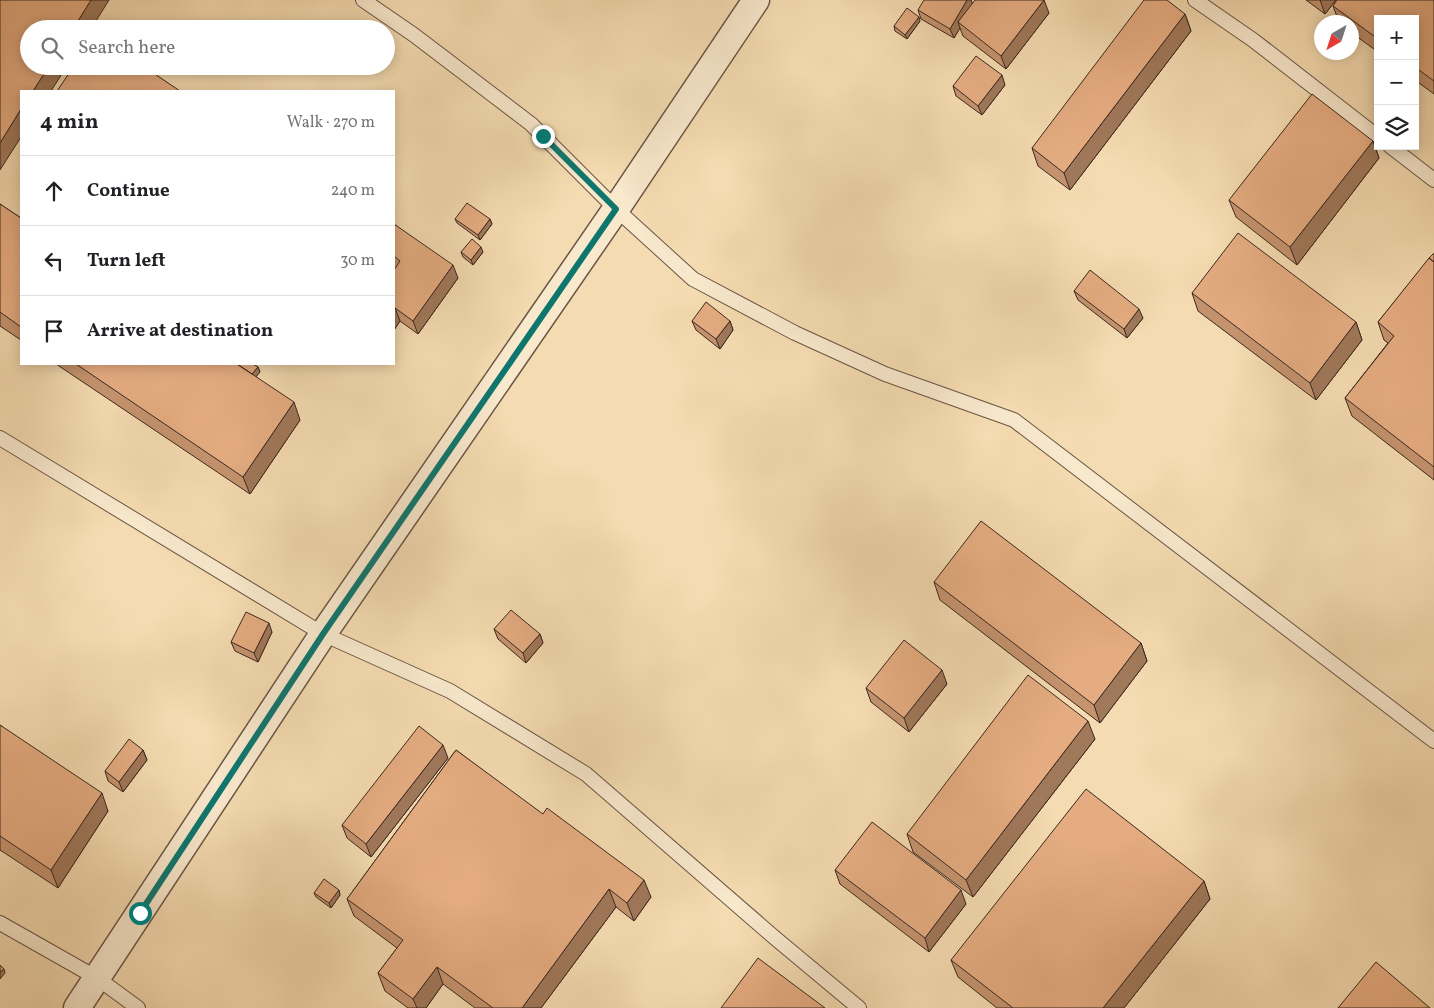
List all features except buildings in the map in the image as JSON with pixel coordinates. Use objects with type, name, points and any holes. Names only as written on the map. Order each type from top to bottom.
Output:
[{"type":"street","points":[[77,1008],[323,634],[616,209],[756,0]]},
{"type":"lane","points":[[363,0],[392,20]]},
{"type":"lane","points":[[1195,0],[1253,40],[1374,134]]},
{"type":"lane","points":[[395,22],[531,124],[616,209],[693,278],[795,333],[885,374],[1014,420],[1434,741]]},
{"type":"lane","points":[[1395,150],[1434,180]]},
{"type":"lane","points":[[0,438],[323,634],[450,691],[586,774],[775,938],[859,1008]]},
{"type":"lane","points":[[0,923],[97,978],[138,1008]]},
{"type":"route","points":[[140,913],[323,634],[616,209],[543,136]]}]
